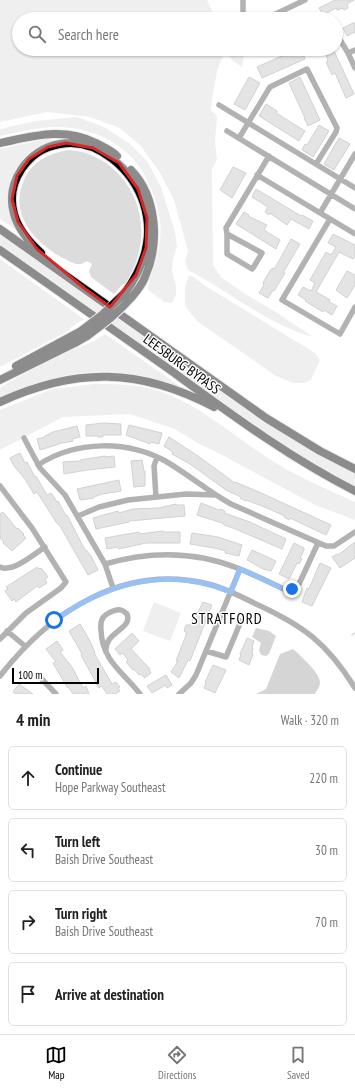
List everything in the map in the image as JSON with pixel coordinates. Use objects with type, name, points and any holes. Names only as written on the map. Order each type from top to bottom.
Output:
[{"type":"highway","points":[[0,144],[41,134],[53,133],[66,134],[92,141],[115,154],[134,173],[146,193],[154,221],[150,266],[141,285],[102,314],[75,343],[0,380]]},
{"type":"highway","points":[[84,288],[37,249],[24,234],[14,214],[12,200],[13,188],[20,170],[35,154],[60,144],[74,143],[84,145],[109,156],[119,163],[126,171],[142,198],[147,218],[146,248],[141,267],[128,295]]},
{"type":"highway","name":"LEESBURG BYPASS","points":[[0,229],[266,418],[320,451],[355,469]]},
{"type":"highway","name":"LEESBURG BYPASS","points":[[0,250],[247,425],[308,466],[355,490]]},
{"type":"highway","points":[[0,374],[84,333]]},
{"type":"highway","points":[[0,402],[34,388],[61,380],[89,377],[124,378],[145,381],[176,390],[204,402],[247,425]]},
{"type":"street","points":[[243,0],[243,12]]},
{"type":"street","points":[[280,12],[305,0]]},
{"type":"street","points":[[343,45],[355,68]]},
{"type":"street","points":[[348,53],[355,50]]},
{"type":"street","points":[[239,138],[270,87],[307,69],[337,128],[316,164]]},
{"type":"street","points":[[219,104],[355,188]]},
{"type":"street","points":[[227,131],[355,209]]},
{"type":"street","points":[[320,213],[355,154]]},
{"type":"street","points":[[227,234],[262,254],[253,268],[227,254],[226,228],[269,156]]},
{"type":"street","points":[[257,175],[355,234]]},
{"type":"street","points":[[330,219],[282,300],[340,334],[355,307]]},
{"type":"street","points":[[24,438],[38,465],[65,495],[78,516],[105,564],[113,588]]},
{"type":"street","points":[[38,465],[52,457],[79,449],[93,446],[121,446],[157,457],[231,504],[326,546],[334,546],[355,532]]},
{"type":"street","points":[[156,498],[154,466],[157,457]]},
{"type":"street","points":[[0,486],[45,547],[66,582],[61,588],[26,613],[0,639]]},
{"type":"street","points":[[78,516],[89,510],[128,500],[186,494],[215,495]]},
{"type":"street","points":[[105,564],[141,555],[176,554],[207,558],[240,569],[284,589],[292,589],[299,584],[318,543]]},
{"type":"street","points":[[0,567],[14,567],[45,547]]},
{"type":"street","points":[[179,694],[187,688],[196,675],[240,569]]},
{"type":"street","points":[[0,676],[25,646],[70,609],[113,588],[138,582],[172,579],[208,584],[231,592],[288,620],[314,637],[336,660],[355,688]]},
{"type":"street","points":[[106,652],[106,644],[108,640],[126,624],[128,620],[127,614],[118,609],[106,614],[101,621],[101,635],[106,652],[117,670],[134,685],[140,694]]},
{"type":"street","points":[[206,650],[226,657],[241,621]]},
{"type":"street","points":[[7,631],[25,646]]},
{"type":"street","points":[[39,676],[56,694]]},
{"type":"highlighted area","points":[[66,143],[93,148],[119,163],[138,189],[147,218],[146,248],[136,275],[110,307],[84,288],[37,249],[18,222],[12,199],[17,176],[29,159],[48,147]]},
{"type":"shaded area","points":[[0,0],[207,0],[213,12],[12,12],[12,56],[224,56],[217,71],[211,110],[217,116],[215,142],[217,159],[212,169],[213,265],[222,278],[313,337],[264,316],[188,270],[185,261],[188,251],[174,200],[159,171],[140,145],[120,128],[90,117],[47,112],[0,122]]},
{"type":"shaded area","points":[[229,56],[244,56],[242,67]]},
{"type":"shaded area","points":[[77,117],[104,127],[129,143],[147,161],[161,187],[175,232],[177,246],[173,259],[172,271],[176,286],[176,295],[172,303],[164,302],[148,290],[160,240],[159,213],[149,184],[133,158],[119,146],[104,137],[78,129],[45,127],[0,136],[0,129],[35,121]]},
{"type":"shaded area","points":[[45,139],[58,140],[31,153],[15,174],[11,187],[10,200],[11,215],[16,230],[0,219],[0,149]]},
{"type":"shaded area","points":[[69,150],[86,153],[101,160],[114,170],[126,182],[134,197],[139,213],[141,230],[138,257],[125,284],[123,284],[114,294],[91,277],[89,271],[92,264],[87,261],[81,264],[76,264],[51,251],[30,231],[23,219],[20,206],[20,192],[25,178],[33,166],[49,155]]},
{"type":"shaded area","points":[[0,234],[259,418],[322,457],[355,474],[355,486],[315,465],[264,433],[0,246]]},
{"type":"shaded area","points":[[0,259],[84,319],[70,328],[70,330],[0,367]]},
{"type":"shaded area","points":[[189,275],[315,353],[320,360],[311,380],[305,383],[293,383],[276,376],[197,321],[185,306],[185,288]]},
{"type":"shaded area","points":[[105,334],[184,389],[153,378],[137,375],[88,372],[71,374],[48,380],[0,400],[0,388],[4,385],[63,353],[90,343]]},
{"type":"shaded area","points":[[93,384],[125,385],[148,388],[172,396],[188,404],[218,423],[261,454],[315,484],[355,502],[355,520],[315,505],[194,441],[175,429],[130,414],[63,417],[0,450],[0,410],[52,389]]},
{"type":"shaded area","points":[[154,602],[181,613],[170,641],[143,631]]},
{"type":"shaded area","points":[[256,628],[269,631],[276,636],[269,654],[266,656],[261,655],[259,650],[261,643],[252,637]]},
{"type":"shaded area","points":[[293,649],[309,664],[319,678],[320,685],[315,694],[256,694],[266,689],[280,654]]},
{"type":"building","points":[[335,0],[354,0],[347,4],[348,8],[344,10],[343,8],[337,10],[336,8],[329,12],[321,12],[319,8]]},
{"type":"building","points":[[355,23],[355,32],[347,36],[343,28]]},
{"type":"building","points":[[282,56],[304,56],[305,59],[262,78],[257,67]]},
{"type":"building","points":[[326,56],[336,56],[354,94],[346,98],[335,73],[332,75],[326,62],[328,61]]},
{"type":"building","points":[[249,77],[260,83],[245,110],[234,104]]},
{"type":"building","points":[[300,77],[320,120],[308,126],[289,83]]},
{"type":"building","points":[[266,104],[277,111],[276,113],[305,131],[299,141],[259,116]]},
{"type":"building","points":[[319,125],[329,131],[313,157],[302,150],[305,144],[307,145]]},
{"type":"building","points":[[339,138],[350,144],[334,170],[324,164]]},
{"type":"building","points":[[233,167],[246,173],[232,198],[220,190]]},
{"type":"building","points":[[256,189],[301,216],[302,215],[313,221],[309,229],[291,219],[287,225],[270,213],[269,215],[265,212],[268,207],[252,197]]},
{"type":"building","points":[[244,212],[249,215],[248,216],[267,225],[264,230],[280,240],[276,249],[236,224]]},
{"type":"building","points":[[333,234],[355,245],[355,256],[353,259],[339,252],[316,292],[337,306],[332,315],[324,310],[323,312],[298,295],[303,287],[311,291],[315,283],[310,280],[326,252],[331,255],[336,247],[328,243]]},
{"type":"building","points":[[291,239],[300,244],[283,273],[285,273],[268,298],[259,293],[271,269],[275,268]]},
{"type":"building","points":[[347,271],[355,275],[355,285],[347,298],[336,290]]},
{"type":"building","points":[[103,423],[121,424],[121,435],[103,435],[103,437],[86,436],[86,425]]},
{"type":"building","points":[[129,425],[162,433],[159,444],[151,442],[150,444],[126,435]]},
{"type":"building","points":[[77,426],[80,437],[72,439],[73,441],[40,450],[37,439],[45,437],[53,432]]},
{"type":"building","points":[[169,437],[235,483],[259,492],[331,525],[326,535],[290,518],[289,520],[284,517],[285,516],[262,506],[246,501],[226,490],[190,464],[172,454],[173,452],[164,446]]},
{"type":"building","points":[[20,453],[25,463],[27,462],[47,495],[51,493],[57,502],[58,501],[85,550],[91,556],[98,570],[88,575],[60,526],[37,492],[34,494],[25,479],[14,466],[10,458]]},
{"type":"building","points":[[105,456],[114,456],[115,467],[64,474],[63,462],[80,461]]},
{"type":"building","points":[[142,460],[145,471],[145,486],[134,487],[131,461]]},
{"type":"building","points":[[119,480],[121,491],[80,500],[77,489]]},
{"type":"building","points":[[201,503],[225,511],[224,513],[250,522],[286,539],[282,549],[222,523],[197,515]]},
{"type":"building","points":[[176,504],[184,505],[185,516],[129,521],[96,529],[93,518],[118,511],[119,513],[133,509],[159,508]]},
{"type":"building","points":[[3,512],[26,538],[12,551],[0,538],[0,514]]},
{"type":"building","points":[[163,531],[180,532],[180,543],[146,543],[119,549],[118,547],[107,549],[105,538],[139,532],[139,534]]},
{"type":"building","points":[[192,533],[218,537],[242,545],[239,556],[225,553],[226,551],[214,548],[190,544]]},
{"type":"building","points":[[355,542],[355,558],[340,568],[332,557],[337,554],[338,555]]},
{"type":"building","points":[[294,543],[304,548],[304,550],[300,558],[302,559],[299,564],[297,563],[289,579],[279,574]]},
{"type":"building","points":[[252,550],[276,561],[271,571],[263,569],[247,560]]},
{"type":"building","points":[[320,563],[331,568],[312,606],[302,602],[307,588],[309,589]]},
{"type":"building","points":[[37,567],[39,569],[41,568],[48,577],[45,579],[47,583],[39,588],[37,586],[16,602],[14,599],[12,601],[5,591],[8,589],[6,587]]},
{"type":"building","points":[[203,602],[212,605],[190,661],[188,660],[179,678],[171,672],[178,661],[176,661],[186,635],[186,632],[184,631],[186,625],[190,625],[195,613],[197,614]]},
{"type":"building","points":[[80,624],[90,641],[94,653],[112,684],[116,682],[120,687],[118,688],[120,691],[115,694],[107,694],[102,686],[99,688],[69,631]]},
{"type":"building","points":[[132,633],[139,641],[131,649],[150,669],[149,670],[151,673],[145,678],[140,674],[139,675],[134,669],[133,670],[126,662],[128,660],[123,653],[120,655],[115,649]]},
{"type":"building","points":[[247,638],[254,641],[252,647],[253,654],[249,665],[239,660]]},
{"type":"building","points":[[57,641],[63,650],[60,652],[72,667],[83,688],[86,686],[89,694],[73,694],[67,687],[53,663],[56,662],[46,649]]},
{"type":"building","points":[[213,665],[226,670],[215,693],[204,688],[205,682]]},
{"type":"building","points":[[166,675],[172,685],[167,688],[166,685],[152,693],[147,686]]},
{"type":"building","points":[[19,684],[33,694],[16,694],[13,692]]},
{"type":"district","name":"STRATFORD","points":[[227,619]]},
{"type":"route","points":[[54,620],[85,600],[98,594],[113,588],[138,582],[172,579],[187,580],[208,584],[231,592],[240,569],[284,589],[292,589]]}]
